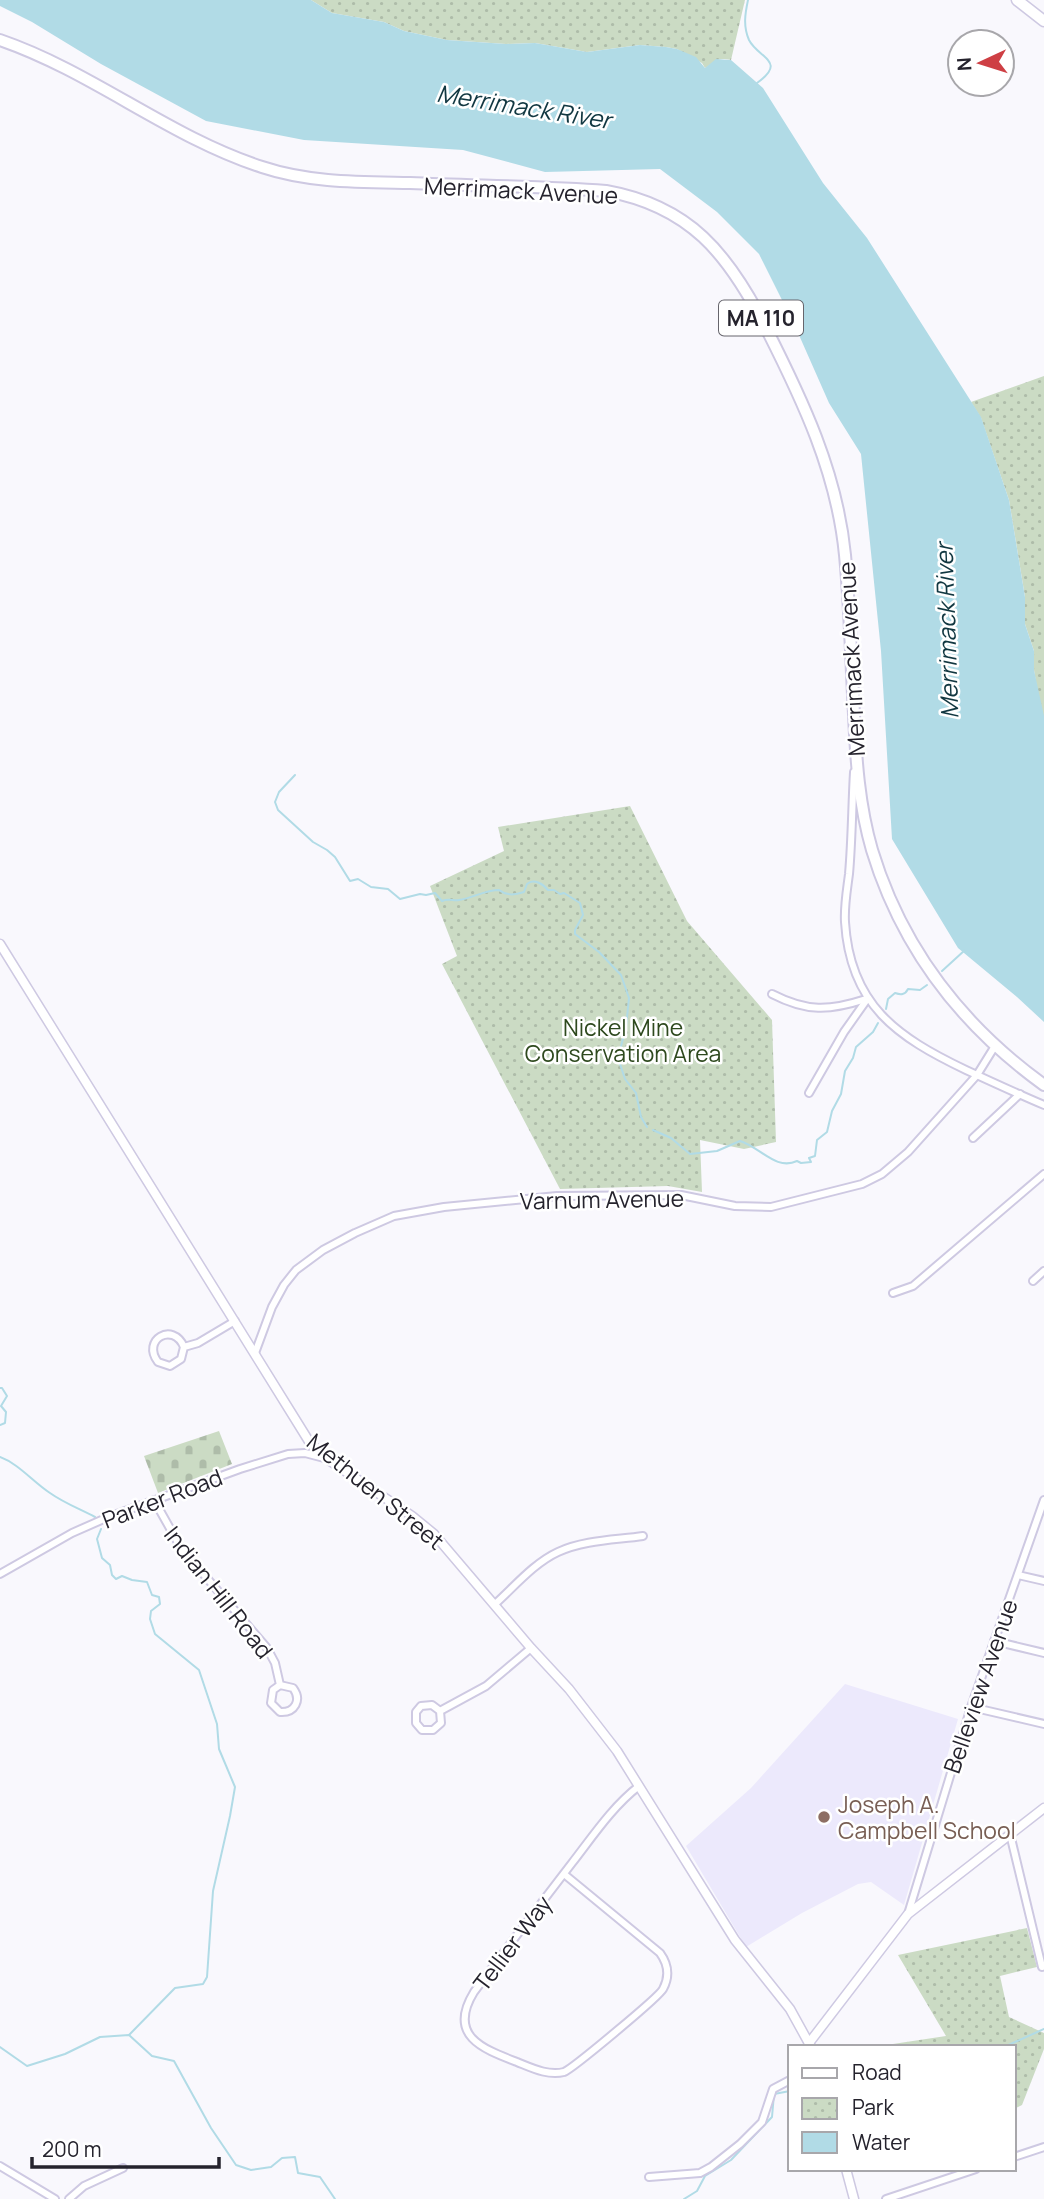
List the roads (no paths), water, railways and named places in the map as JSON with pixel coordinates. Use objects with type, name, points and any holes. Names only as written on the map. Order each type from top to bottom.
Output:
[{"type":"main road","points":[[1017,0],[1044,21]]},
{"type":"main road","name":"Merrimack Avenue","points":[[0,40],[82,75],[211,149],[275,171],[344,181],[606,191],[624,194],[653,205],[693,229],[725,259],[742,282],[811,420],[839,513],[845,554],[860,800],[878,868],[895,912],[920,957],[955,1005],[995,1046],[1044,1085]]},
{"type":"street","points":[[855,733],[845,924],[854,965],[868,998],[888,1023],[926,1050],[1044,1105]]},
{"type":"street","name":"Methuen Street","points":[[0,944],[304,1435],[332,1462],[434,1534],[569,1689],[604,1732],[735,1940],[798,2020],[810,2045]]},
{"type":"street","points":[[772,994],[800,1007],[812,1008],[849,1004],[868,998]]},
{"type":"street","points":[[809,1093],[844,1032],[868,998]]},
{"type":"street","name":"Varnum Avenue","points":[[255,1353],[275,1300],[296,1270],[323,1250],[384,1219],[424,1210],[557,1196],[671,1194],[735,1206],[771,1207],[862,1184],[882,1174],[908,1152],[977,1075],[995,1046]]},
{"type":"street","points":[[973,1138],[1020,1094]]},
{"type":"street","points":[[893,1293],[913,1286],[1044,1174]]},
{"type":"street","points":[[1032,1281],[1044,1271]]},
{"type":"street","points":[[184,1347],[198,1343],[235,1321]]},
{"type":"street","points":[[165,1335],[178,1338],[184,1347],[181,1359],[170,1366],[161,1364],[153,1353],[154,1343],[165,1335]]},
{"type":"street","name":"Parker Road","points":[[0,1574],[72,1533],[106,1518],[288,1454],[314,1455],[332,1462]]},
{"type":"street","name":"Indian Hill Road","points":[[154,1500],[181,1548],[272,1655],[280,1685]]},
{"type":"street","name":"Belleview Avenue","points":[[908,1914],[971,1707],[1044,1500]]},
{"type":"street","points":[[495,1604],[557,1552],[582,1544],[643,1536]]},
{"type":"street","points":[[1018,1574],[1044,1581]]},
{"type":"street","points":[[994,1641],[1044,1653]]},
{"type":"street","points":[[440,1711],[486,1686],[531,1648]]},
{"type":"street","name":"Indian Hill Road","points":[[280,1685],[292,1688],[297,1696],[293,1709],[285,1713],[276,1710],[270,1699],[273,1690],[280,1685]]},
{"type":"street","points":[[423,1705],[432,1705],[440,1711],[441,1723],[435,1729],[424,1731],[416,1723],[416,1713],[423,1705]]},
{"type":"street","points":[[971,1707],[1044,1724]]},
{"type":"street","name":"Tellier Way","points":[[564,1874],[660,1953],[666,1964],[667,1976],[664,1988],[652,2002],[571,2069],[552,2073],[537,2070],[481,2047],[470,2038],[464,2013],[467,2003],[474,1992],[564,1874],[618,1804],[639,1786]]},
{"type":"street","points":[[810,2045],[908,1914],[1044,1808]]},
{"type":"street","points":[[1010,1834],[1042,1967]]},
{"type":"street","points":[[649,2177],[700,2173],[711,2167],[758,2128],[767,2111],[773,2089],[788,2081]]},
{"type":"street","points":[[1016,2156],[1044,2147]]},
{"type":"street","points":[[0,2166],[55,2199]]},
{"type":"street","points":[[69,2199],[84,2186],[123,2168]]},
{"type":"street","points":[[847,2171],[854,2199]]},
{"type":"street","points":[[886,2199],[970,2171]]},
{"type":"water","name":"Merrimack River","points":[[0,0],[311,0],[332,13],[384,22],[404,31],[447,40],[535,43],[587,52],[640,45],[677,49],[696,57],[705,68],[716,59],[731,60],[763,88],[823,183],[867,238],[981,417],[1009,500],[1025,597],[1025,624],[1034,651],[1034,670],[1044,716],[1044,1022],[958,948],[892,839],[881,651],[861,454],[829,403],[759,254],[717,212],[660,169],[545,172],[463,150],[304,140],[206,121],[0,6]]},
{"type":"waterway","points":[[748,0],[745,20],[747,35],[753,46],[770,64],[766,76],[757,83]]},
{"type":"waterway","points":[[295,775],[279,792],[275,802],[278,810],[313,842],[335,857],[350,881],[358,879],[371,887],[388,889],[400,899],[435,893],[442,901],[464,899],[494,890],[517,894],[524,892],[527,884],[535,882],[548,890],[564,893],[580,903],[583,915],[575,934],[599,952],[621,975],[629,998],[626,1027],[618,1058],[625,1079],[636,1093],[641,1117],[647,1127]]},
{"type":"waterway","points":[[942,971],[965,950]]},
{"type":"waterway","points":[[886,1009],[888,999],[895,993],[903,994],[908,989],[920,990],[927,985]]},
{"type":"waterway","points":[[653,1130],[671,1138],[690,1154],[717,1151],[740,1141],[775,1161],[811,1162],[809,1158],[815,1156],[817,1140],[827,1132],[832,1111],[841,1094],[845,1071],[856,1047],[873,1032],[878,1023]]},
{"type":"waterway","points":[[0,1388],[7,1396],[1,1406],[6,1412],[5,1423],[0,1425]]},
{"type":"waterway","points":[[0,1457],[55,1497],[95,1517]]},
{"type":"waterway","points":[[101,1529],[97,1539],[102,1558],[110,1565],[112,1575],[116,1579],[122,1576],[147,1582],[152,1595],[159,1597],[160,1604],[151,1611],[150,1619],[155,1634],[199,1670],[217,1724],[219,1749],[235,1787],[213,1891],[207,1977],[203,1984],[175,1988],[129,2035]]},
{"type":"waterway","points":[[1008,2045],[1044,2029]]},
{"type":"waterway","points":[[0,2047],[27,2066],[65,2054],[100,2037],[129,2035],[152,2056],[174,2061],[211,2128],[236,2165],[251,2170],[271,2167],[282,2158],[295,2157],[298,2173],[320,2177],[335,2199]]},
{"type":"waterway","points":[[684,2199],[697,2191],[705,2176],[731,2160],[772,2117],[774,2094],[788,2091]]},
{"type":"place","name":"Joseph A. Campbell School","points":[[824,1817]]},
{"type":"park label","name":"Nickel Mine Conservation Area","points":[[623,1040]]}]
